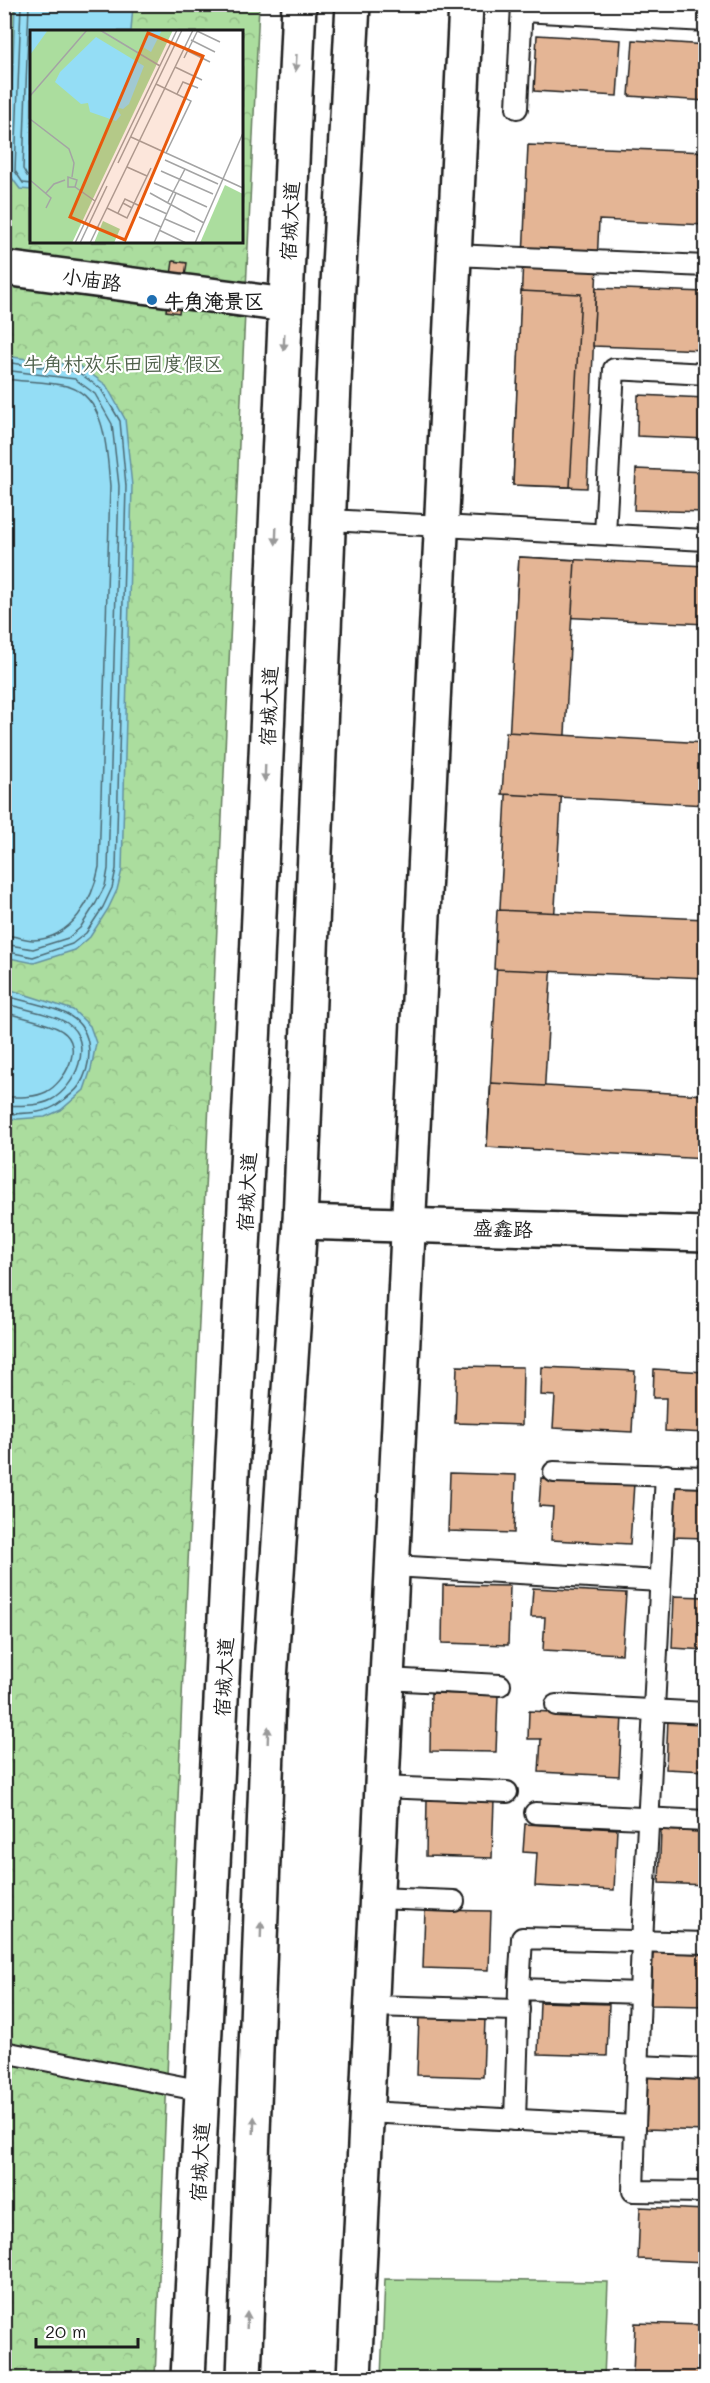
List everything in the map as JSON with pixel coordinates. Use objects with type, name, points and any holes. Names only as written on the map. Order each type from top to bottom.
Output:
[{"type":"main road","name":"宿城大道","points":[[188,2379],[257,961],[299,4]]},
{"type":"main road","points":[[244,2379],[269,1695],[300,1222],[353,4]]},
{"type":"main road","points":[[354,2379],[466,4]]},
{"type":"main road","name":"小庙路","points":[[4,268],[286,305]]},
{"type":"main road","name":"盛鑫路","points":[[300,1222],[705,1234]]},
{"type":"lane","points":[[517,108],[522,8],[705,21]]},
{"type":"lane","points":[[454,255],[705,266]]},
{"type":"lane","points":[[605,534],[614,369],[705,374]]},
{"type":"lane","points":[[329,520],[705,540]]},
{"type":"lane","points":[[554,1472],[705,1476]]},
{"type":"lane","points":[[666,1475],[642,1942],[633,2191],[705,2192]]},
{"type":"lane","points":[[392,1566],[660,1581]]},
{"type":"lane","points":[[386,1679],[500,1684]]},
{"type":"lane","points":[[556,1705],[705,1713]]},
{"type":"lane","points":[[381,1787],[507,1792]]},
{"type":"lane","points":[[535,1813],[705,1821]]},
{"type":"lane","points":[[376,1898],[454,1901]]},
{"type":"lane","points":[[515,2120],[522,1938],[705,1943]]},
{"type":"lane","points":[[519,1989],[640,1993]]},
{"type":"lane","points":[[371,2006],[519,2010]]},
{"type":"lane","points":[[4,2052],[203,2091]]},
{"type":"lane","points":[[638,2067],[705,2069]]},
{"type":"lane","points":[[366,2112],[635,2126]]},
{"type":"green space","name":"牛角村欢乐田园度假区","points":[[5,5],[259,5],[183,1673],[155,2378],[5,2378]]},
{"type":"green space","points":[[385,2279],[608,2282],[604,2378],[381,2378]]},
{"type":"water","points":[[15,5],[133,5],[131,30],[30,30],[30,190],[20,189],[9,174]]},
{"type":"water","points":[[5,356],[80,366],[106,385],[125,419],[132,486],[122,870],[117,890],[108,909],[90,937],[75,950],[34,963],[4,957]]},
{"type":"water","points":[[5,988],[73,1010],[90,1026],[96,1043],[84,1090],[61,1110],[45,1117],[5,1120]]},
{"type":"building","points":[[537,35],[621,40],[617,96],[534,91]]},
{"type":"building","points":[[633,40],[706,45],[706,101],[629,96]]},
{"type":"building","points":[[528,145],[706,152],[706,225],[599,220],[587,488],[513,485]]},
{"type":"building","points":[[173,261],[187,263],[179,313],[166,311]]},
{"type":"building","points":[[596,288],[706,292],[706,350],[593,346]]},
{"type":"building","points":[[521,291],[581,294],[570,487],[513,485]]},
{"type":"building","points":[[638,395],[706,398],[706,439],[637,436]]},
{"type":"building","points":[[636,469],[706,472],[706,512],[634,510]]},
{"type":"building","points":[[519,557],[706,566],[706,624],[516,615]]},
{"type":"building","points":[[519,557],[575,560],[541,1150],[487,1147]]},
{"type":"building","points":[[506,732],[706,743],[706,805],[502,794]]},
{"type":"building","points":[[497,910],[706,919],[706,978],[494,969]]},
{"type":"building","points":[[491,1083],[706,1095],[706,1159],[487,1147]]},
{"type":"building","points":[[457,1366],[523,1367],[522,1425],[455,1423]]},
{"type":"building","points":[[542,1367],[635,1371],[632,1432],[553,1428],[555,1396],[541,1395]]},
{"type":"building","points":[[654,1369],[706,1372],[706,1433],[665,1431],[666,1398],[653,1398]]},
{"type":"building","points":[[450,1473],[516,1475],[514,1533],[448,1531]]},
{"type":"building","points":[[541,1478],[634,1483],[630,1544],[551,1540],[553,1507],[539,1506]]},
{"type":"building","points":[[674,1485],[706,1486],[706,1538],[672,1537]]},
{"type":"building","points":[[443,1585],[510,1586],[508,1645],[442,1643]]},
{"type":"building","points":[[533,1588],[626,1593],[622,1654],[543,1650],[545,1617],[531,1617]]},
{"type":"building","points":[[674,1596],[706,1597],[706,1650],[672,1648]]},
{"type":"building","points":[[431,1693],[498,1695],[496,1752],[430,1751]]},
{"type":"building","points":[[529,1711],[622,1715],[619,1776],[539,1772],[541,1739],[528,1739]]},
{"type":"building","points":[[668,1717],[706,1719],[706,1771],[666,1769]]},
{"type":"building","points":[[427,1798],[494,1800],[492,1858],[426,1856]]},
{"type":"building","points":[[525,1824],[617,1829],[614,1890],[535,1886],[537,1853],[523,1852]]},
{"type":"building","points":[[661,1830],[706,1832],[706,1885],[659,1883]]},
{"type":"building","points":[[425,1910],[491,1911],[489,1970],[423,1968]]},
{"type":"building","points":[[653,1952],[706,1954],[706,2006],[651,2005]]},
{"type":"building","points":[[540,2002],[609,2004],[607,2056],[538,2054]]},
{"type":"building","points":[[419,2017],[485,2018],[483,2077],[417,2075]]},
{"type":"building","points":[[648,2077],[706,2079],[706,2131],[646,2129]]},
{"type":"building","points":[[640,2207],[706,2210],[706,2262],[638,2259]]},
{"type":"building","points":[[635,2323],[703,2325],[701,2377],[633,2375]]},
{"type":"place","name":"牛角淹景区","points":[[152,300]]}]
